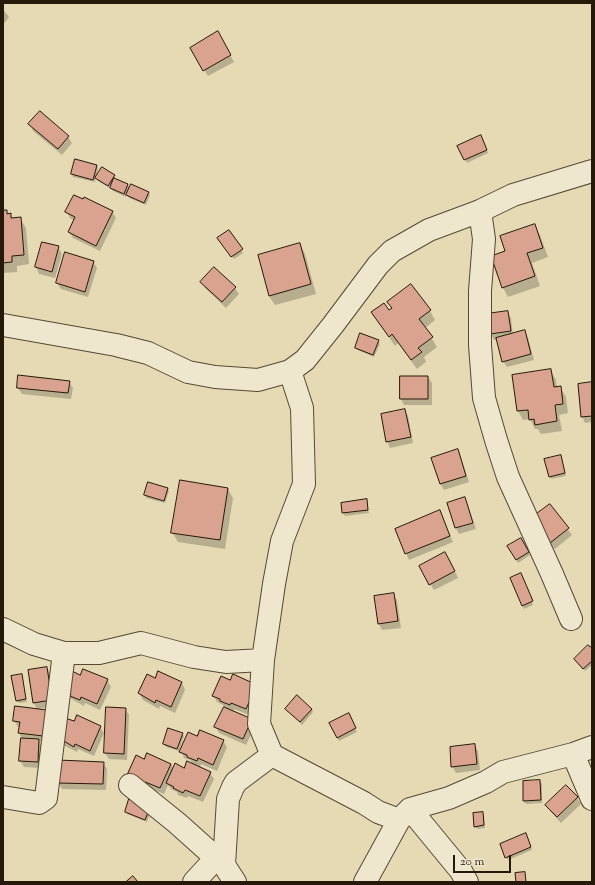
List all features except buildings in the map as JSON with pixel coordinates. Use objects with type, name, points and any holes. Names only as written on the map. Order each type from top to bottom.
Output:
[{"type":"street","points":[[3,325],[116,345],[148,353],[188,372],[216,377],[258,380],[290,371],[305,360],[378,264],[392,251],[429,230],[480,211],[514,195],[592,171]]},
{"type":"street","points":[[480,211],[484,239],[480,291],[480,345],[484,398],[508,477],[552,574],[570,619]]},
{"type":"street","points":[[290,371],[302,408],[304,484],[282,541],[263,660],[259,724],[272,755],[364,803],[378,812],[405,815],[486,782],[504,772],[583,751],[592,799]]},
{"type":"street","points":[[3,629],[34,644],[64,653],[98,653],[141,643],[194,657],[226,662],[263,660]]},
{"type":"street","points":[[3,797],[39,802],[46,798],[64,653]]},
{"type":"street","points":[[225,869],[228,799],[236,782],[272,755]]},
{"type":"street","points":[[130,786],[177,823],[225,869]]},
{"type":"street","points":[[365,882],[405,815]]},
{"type":"street","points":[[405,815],[461,871],[467,882]]},
{"type":"street","points":[[194,882],[225,869]]}]
